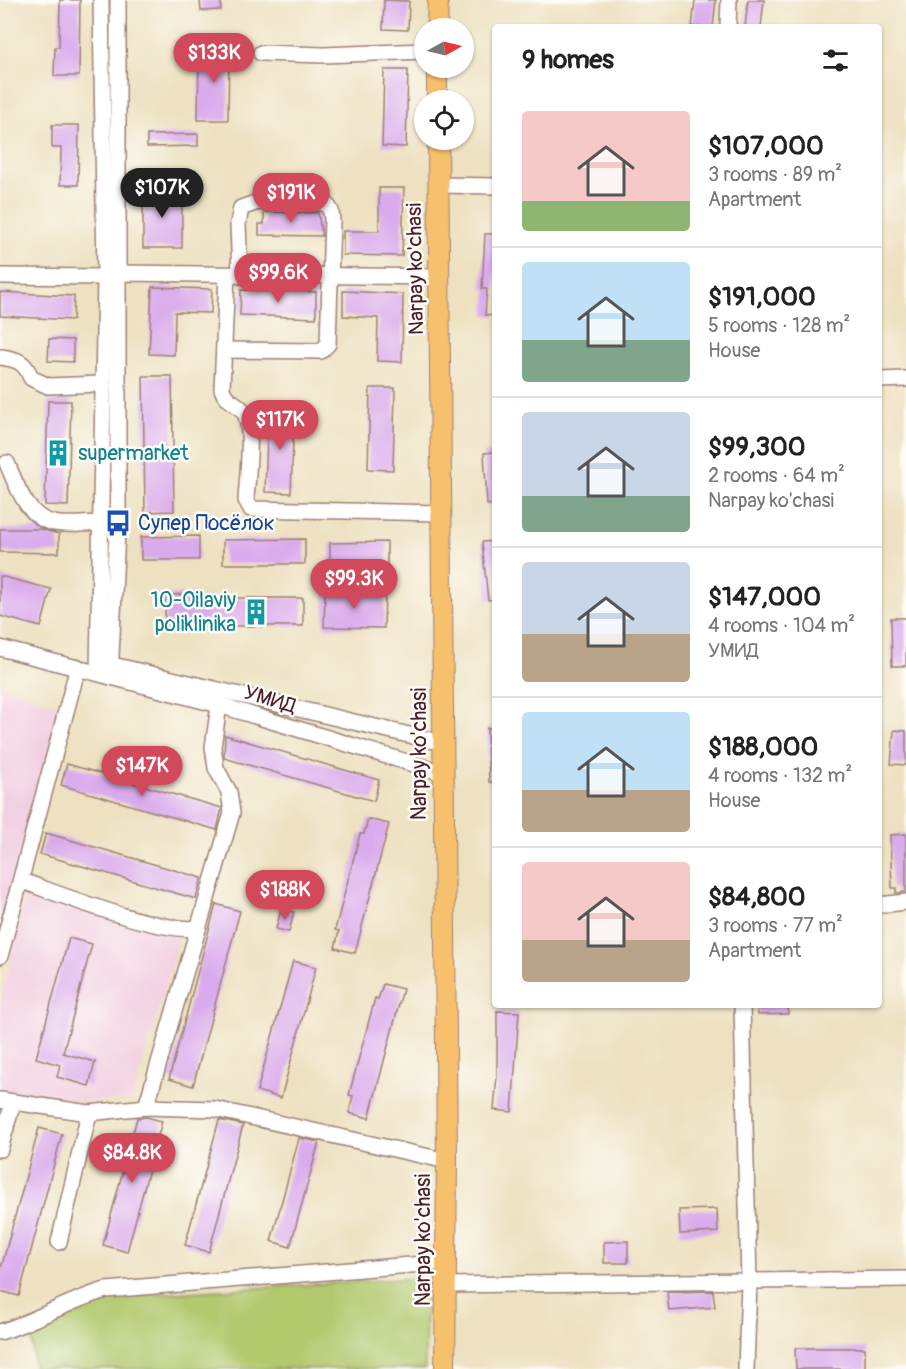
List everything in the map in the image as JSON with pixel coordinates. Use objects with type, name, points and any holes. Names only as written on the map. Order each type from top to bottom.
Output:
[{"type":"main road","points":[[437,18],[438,0]]},
{"type":"main road","name":"Narpay ko'chasi","points":[[438,150],[447,1161],[445,1369]]},
{"type":"street","points":[[0,956],[21,881],[97,669],[118,510],[112,275],[101,0]]},
{"type":"street","points":[[97,669],[102,384],[112,275],[118,0]]},
{"type":"street","points":[[728,24],[729,0]]},
{"type":"street","points":[[261,53],[324,55],[414,51]]},
{"type":"street","points":[[438,185],[492,186]]},
{"type":"street","points":[[224,350],[321,351],[328,344],[332,220],[331,211],[326,203],[258,202],[241,208],[224,350],[222,389],[225,398],[243,410],[249,423],[246,500],[251,509],[441,513]]},
{"type":"street","points":[[0,276],[439,277]]},
{"type":"street","points":[[0,357],[18,360],[28,369],[31,378],[48,386],[102,384]]},
{"type":"street","points":[[882,380],[906,379]]},
{"type":"street","points":[[7,463],[25,502],[39,516],[52,523],[101,523]]},
{"type":"street","name":"УМИД","points":[[0,648],[443,743]]},
{"type":"street","name":"УМИД","points":[[97,669],[443,772]]},
{"type":"street","points":[[146,1107],[232,813],[229,792],[216,768],[213,747],[219,705]]},
{"type":"street","points":[[21,881],[103,909],[173,928],[198,928]]},
{"type":"street","points":[[882,905],[906,902]]},
{"type":"street","points":[[742,1008],[749,1282],[746,1369]]},
{"type":"street","points":[[0,1149],[7,1101],[89,1113],[146,1107],[215,1109],[447,1161]]},
{"type":"street","points":[[59,1242],[89,1113]]},
{"type":"street","points":[[0,1332],[32,1322],[80,1297],[106,1290],[447,1262]]},
{"type":"street","points":[[447,1285],[906,1279]]},
{"type":"shaded area","points":[[0,685],[66,708],[0,952]]},
{"type":"shaded area","points":[[27,892],[180,935],[132,1100],[59,1102],[0,1090],[0,1003]]},
{"type":"green space","points":[[415,1278],[426,1291],[425,1369],[34,1369],[32,1341],[36,1327],[109,1297]]},
{"type":"building","points":[[60,0],[80,0],[79,76],[54,76],[55,47],[59,47]]},
{"type":"building","points":[[200,0],[221,0],[221,10],[201,11]]},
{"type":"building","points":[[384,0],[409,1],[408,30],[383,29]]},
{"type":"building","points":[[695,0],[716,0],[713,24],[692,24]]},
{"type":"building","points":[[748,0],[764,0],[761,24],[745,24]]},
{"type":"building","points":[[199,48],[229,48],[228,120],[198,120]]},
{"type":"building","points":[[384,70],[408,70],[406,147],[382,146]]},
{"type":"building","points":[[52,125],[79,125],[78,185],[60,185],[61,148],[52,148]]},
{"type":"building","points":[[198,134],[198,146],[147,147],[147,135]]},
{"type":"building","points":[[379,188],[404,188],[402,256],[343,255],[343,231],[379,231]]},
{"type":"building","points":[[143,190],[182,190],[182,248],[143,248]]},
{"type":"building","points":[[264,212],[318,213],[322,236],[259,235],[259,224],[264,224]]},
{"type":"building","points":[[485,234],[492,234],[492,316],[485,315],[487,289],[482,289]]},
{"type":"building","points":[[152,287],[212,289],[211,313],[175,312],[174,355],[149,354]]},
{"type":"building","points":[[241,290],[316,292],[316,318],[240,315]]},
{"type":"building","points":[[343,291],[403,294],[402,362],[377,361],[378,318],[343,316]]},
{"type":"building","points":[[0,292],[74,296],[73,320],[0,316]]},
{"type":"building","points":[[49,339],[73,340],[73,362],[48,361]]},
{"type":"building","points":[[143,376],[172,376],[174,511],[145,512]]},
{"type":"building","points":[[370,388],[395,388],[393,470],[368,469]]},
{"type":"building","name":"supermarket","points":[[48,401],[71,401],[68,506],[45,505]]},
{"type":"building","points":[[268,410],[294,411],[291,493],[265,492]]},
{"type":"building","points":[[492,452],[492,504],[487,505],[484,453]]},
{"type":"building","points":[[0,529],[41,529],[59,534],[59,553],[0,552]]},
{"type":"building","points":[[199,536],[199,560],[141,560],[141,537]]},
{"type":"building","points":[[305,539],[305,564],[223,564],[223,540]]},
{"type":"building","points":[[492,541],[492,599],[488,600],[482,542]]},
{"type":"building","points":[[387,542],[387,566],[330,566],[330,543]]},
{"type":"building","points":[[0,576],[51,589],[41,627],[0,616]]},
{"type":"building","points":[[325,592],[385,593],[384,628],[324,627]]},
{"type":"building","name":"10-Oilaviy poliklinika","points":[[196,594],[196,598],[303,598],[303,626],[165,626],[165,595]]},
{"type":"building","points":[[891,618],[906,618],[906,666],[892,666]]},
{"type":"building","points":[[487,728],[492,728],[492,782],[489,782]]},
{"type":"building","points":[[894,730],[906,731],[906,765],[891,764]]},
{"type":"building","points":[[225,735],[379,780],[374,801],[224,758]]},
{"type":"building","points":[[67,764],[222,808],[217,830],[61,785]]},
{"type":"building","points":[[368,819],[389,824],[355,953],[335,948],[339,931],[335,930],[360,834],[364,834]]},
{"type":"building","points":[[46,833],[202,878],[196,899],[40,854]]},
{"type":"building","points":[[906,834],[906,892],[896,893],[896,888],[892,888],[890,835]]},
{"type":"building","points":[[216,904],[240,911],[193,1086],[169,1079]]},
{"type":"building","points":[[281,909],[294,912],[289,932],[276,929]]},
{"type":"building","points":[[69,938],[92,944],[63,1053],[95,1062],[89,1086],[57,1077],[60,1065],[36,1058]]},
{"type":"building","points":[[293,961],[316,967],[281,1098],[257,1091]]},
{"type":"building","points":[[383,984],[403,989],[369,1118],[349,1113],[353,1096],[349,1095],[375,998],[378,999]]},
{"type":"building","points":[[757,1008],[788,1008],[788,1014],[758,1015]]},
{"type":"building","points":[[497,1011],[519,1012],[512,1112],[494,1110],[497,1075]]},
{"type":"building","points":[[146,1117],[162,1121],[127,1252],[103,1245],[137,1118]]},
{"type":"building","points":[[219,1120],[243,1125],[209,1252],[185,1245]]},
{"type":"building","points":[[39,1128],[62,1134],[19,1296],[0,1291],[0,1272]]},
{"type":"building","points":[[299,1138],[319,1142],[290,1247],[271,1241]]},
{"type":"building","points":[[717,1209],[718,1232],[680,1234],[679,1210]]},
{"type":"building","points":[[628,1241],[628,1263],[604,1263],[604,1242]]},
{"type":"building","points":[[713,1291],[715,1307],[669,1311],[667,1292]]},
{"type":"building","points":[[795,1348],[865,1348],[865,1369],[796,1369]]},
{"type":"place","name":"supermarket","points":[[58,453]]},
{"type":"place","name":"Супер Посёлок","points":[[118,523]]},
{"type":"place","name":"10-Oilaviy poliklinika","points":[[256,612]]}]
